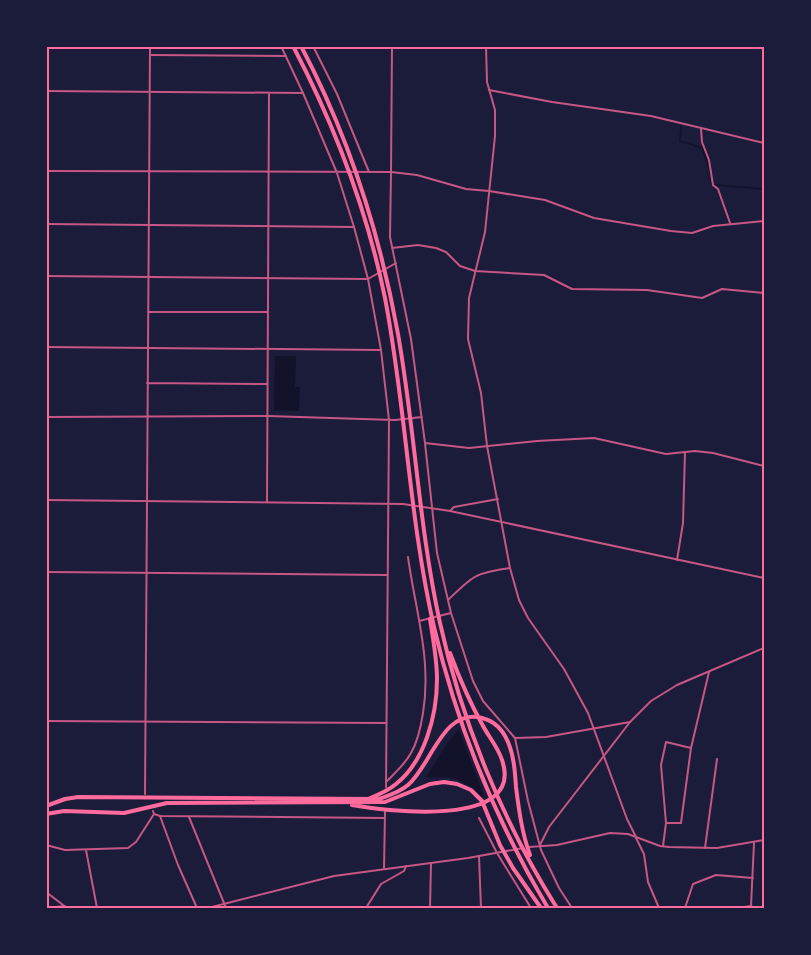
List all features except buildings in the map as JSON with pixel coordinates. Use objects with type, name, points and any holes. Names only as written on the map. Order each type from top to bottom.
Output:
[{"type":"highway","points":[[293,46],[325,110],[344,157],[373,249],[385,297],[437,669],[437,694],[433,716],[421,750],[405,776],[390,789],[364,800]]},
{"type":"highway","points":[[301,46],[331,107],[350,154],[380,248],[398,336],[432,582],[446,647],[470,726],[500,801],[557,909]]},
{"type":"highway","points":[[423,571],[442,658],[472,750],[510,839],[548,909]]},
{"type":"highway","points":[[342,803],[397,810],[474,807],[489,800],[501,786],[504,776],[503,762],[459,677],[448,648],[432,582]]},
{"type":"highway","points":[[46,806],[78,797],[379,799],[397,793],[408,785],[425,764],[438,740],[453,724],[469,717],[488,720],[503,733],[512,754],[523,837],[535,870]]},
{"type":"highway","points":[[46,814],[64,811],[124,813],[166,803],[385,802],[430,784],[444,782],[457,784],[471,790],[482,801],[500,845],[541,909]]},
{"type":"street","points":[[145,794],[150,46]]},
{"type":"street","points":[[281,46],[339,173],[368,279],[381,350],[389,420],[386,787]]},
{"type":"street","points":[[314,46],[337,94],[368,172]]},
{"type":"street","points":[[392,46],[390,237],[411,339],[437,553],[450,614],[473,681],[483,701],[515,738],[538,845],[546,864],[572,909]]},
{"type":"street","points":[[486,46],[489,90],[496,123],[485,232],[470,298],[468,339],[481,393],[487,446],[510,568],[516,594],[528,618],[564,669],[595,729],[627,819],[644,854],[648,882],[659,909]]},
{"type":"street","points":[[150,55],[286,56]]},
{"type":"street","points":[[489,90],[552,102],[628,112],[765,143]]},
{"type":"street","points":[[46,91],[303,93]]},
{"type":"street","points":[[267,502],[269,93]]},
{"type":"street","points":[[701,129],[713,185],[718,189],[730,223]]},
{"type":"street","points":[[46,171],[391,172],[417,175],[457,187],[489,190],[552,202],[594,218],[670,231],[692,233],[730,223],[746,224],[765,221]]},
{"type":"street","points":[[46,224],[354,226]]},
{"type":"street","points":[[392,248],[418,245],[436,248],[446,252],[460,266],[475,271],[544,275],[572,289],[647,290],[702,298],[722,290],[765,293]]},
{"type":"street","points":[[46,276],[368,279],[396,263]]},
{"type":"street","points":[[148,312],[267,312]]},
{"type":"street","points":[[46,347],[381,350]]},
{"type":"street","points":[[147,383],[267,384]]},
{"type":"street","points":[[46,417],[268,416],[394,420],[422,417]]},
{"type":"street","points":[[425,443],[469,448],[594,438],[666,454],[713,453],[765,466]]},
{"type":"street","points":[[677,560],[683,522],[685,452]]},
{"type":"street","points":[[450,511],[454,507],[498,499]]},
{"type":"street","points":[[46,500],[403,504],[450,511],[765,578]]},
{"type":"street","points":[[386,782],[412,752],[426,696],[426,664],[408,557]]},
{"type":"street","points":[[448,600],[473,576],[487,571],[510,568]]},
{"type":"street","points":[[46,572],[387,575]]},
{"type":"street","points":[[420,621],[450,614]]},
{"type":"street","points":[[538,845],[549,827],[641,709],[661,694],[765,648]]},
{"type":"street","points":[[666,823],[681,823],[691,748],[709,672]]},
{"type":"street","points":[[46,721],[386,723]]},
{"type":"street","points":[[515,738],[546,737],[630,722]]},
{"type":"street","points":[[663,846],[666,823],[661,765],[666,742],[691,748]]},
{"type":"street","points":[[705,848],[717,759]]},
{"type":"street","points":[[384,869],[385,812]]},
{"type":"street","points":[[46,845],[61,849],[86,850],[131,847],[153,813],[160,816],[385,818]]},
{"type":"street","points":[[160,816],[197,909]]},
{"type":"street","points":[[189,816],[226,909]]},
{"type":"street","points":[[479,818],[531,909]]},
{"type":"street","points":[[210,908],[334,876],[557,844],[610,833],[621,833],[663,846],[705,848],[765,840]]},
{"type":"street","points":[[751,906],[754,841]]},
{"type":"street","points":[[86,850],[97,909]]},
{"type":"street","points":[[479,856],[481,909]]},
{"type":"street","points":[[430,909],[431,863]]},
{"type":"street","points":[[366,909],[381,884],[404,871],[406,866]]},
{"type":"street","points":[[685,909],[693,884],[716,875],[753,878]]},
{"type":"street","points":[[46,892],[66,908]]},
{"type":"street","points":[[738,909],[751,906],[756,909]]},
{"type":"street","points":[[46,908],[66,908]]},
{"type":"shaded area","points":[[275,356],[296,356],[295,387],[300,387],[299,411],[274,410]]},
{"type":"shaded area","points":[[459,730],[484,796],[482,797],[469,785],[458,780],[447,777],[426,777],[448,742]]},
{"type":"waterway","points":[[681,127],[680,141],[702,148],[711,183]]},
{"type":"waterway","points":[[715,185],[764,189]]}]
